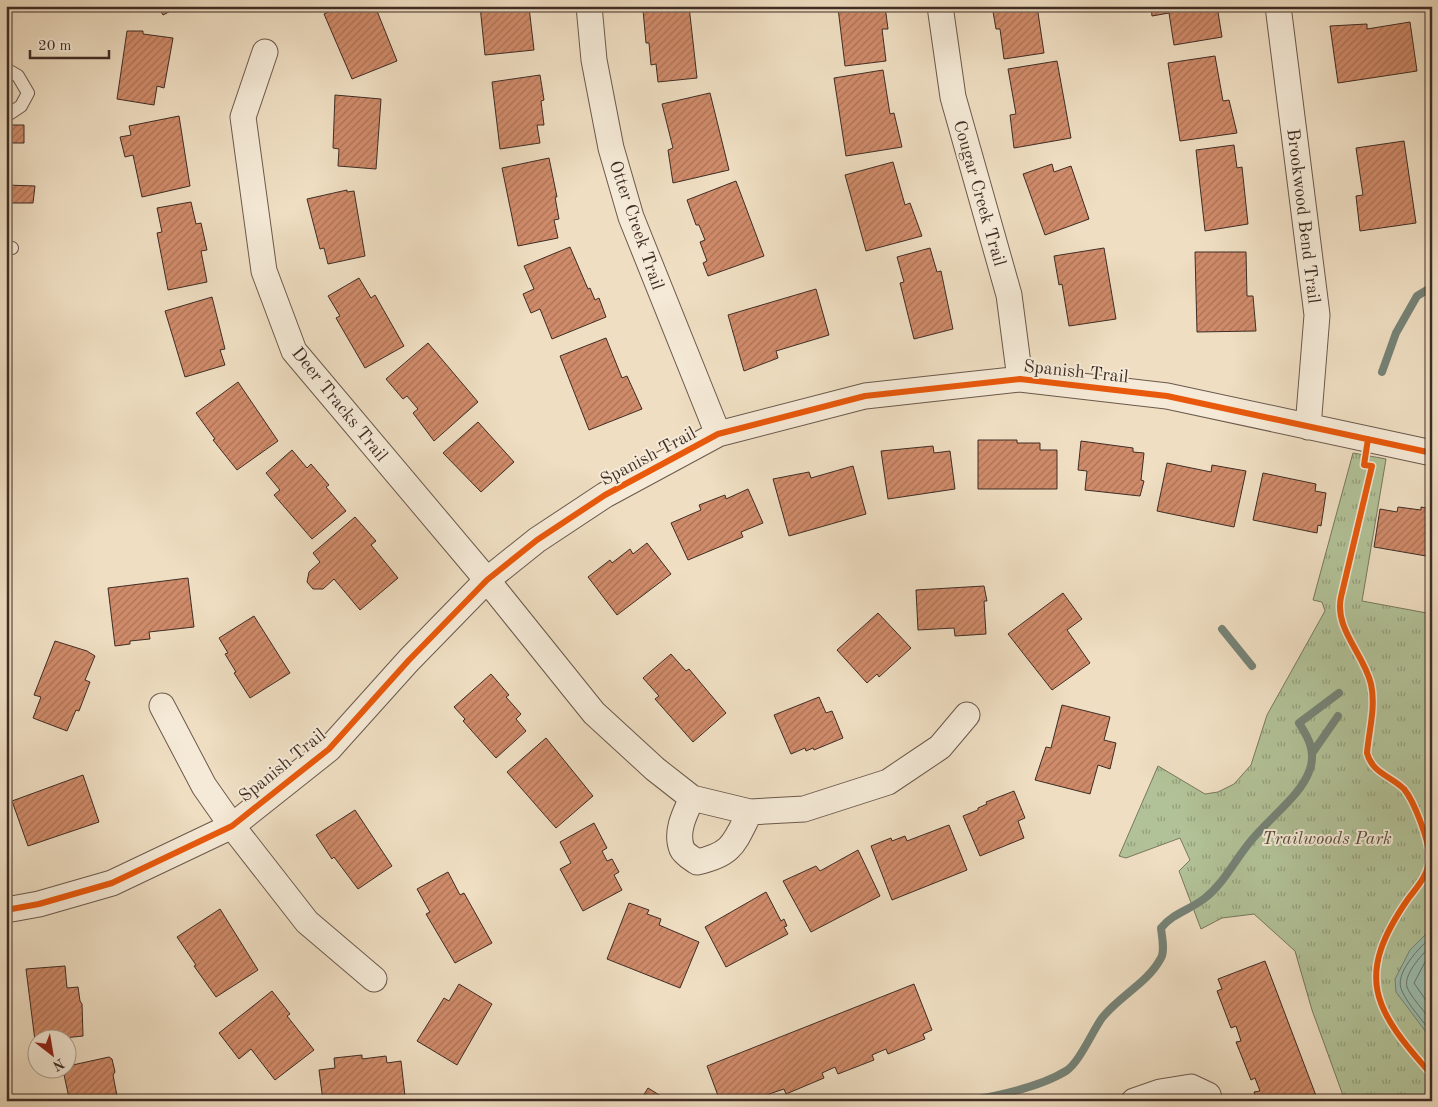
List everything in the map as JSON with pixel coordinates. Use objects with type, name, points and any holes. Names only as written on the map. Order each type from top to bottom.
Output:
[{"type":"street","name":"Otter Creek Trail","points":[[589,6],[594,60],[611,148],[631,217],[718,434]]},
{"type":"street","name":"Cougar Creek Trail","points":[[940,6],[953,97],[1010,296],[1020,379]]},
{"type":"street","name":"Brookwood Bend Trail","points":[[1278,6],[1317,315],[1308,427]]},
{"type":"street","name":"Deer Tracks Trail","points":[[265,52],[243,117],[264,271],[294,351],[487,580],[594,713],[655,769],[692,798]]},
{"type":"street","name":"Spanish Trail","points":[[6,910],[39,904],[112,883],[232,826],[329,749],[409,660],[487,580],[537,540],[605,495],[718,434],[865,396],[1020,379],[1167,396],[1432,453]]},
{"type":"street","points":[[162,706],[204,786],[232,826],[307,922],[374,979]]},
{"type":"street","points":[[750,812],[733,845],[719,858],[697,862],[683,850],[680,837],[683,820],[692,798],[750,812],[804,810],[888,782],[940,747],[967,715]]},
{"type":"street","points":[[1134,1101],[1160,1092],[1190,1088],[1208,1095],[1210,1101]]},
{"type":"lane","points":[[6,69],[18,76],[28,92],[21,106],[6,116]]},
{"type":"green space","name":"Trailwoods Park","points":[[1353,453],[1386,459],[1362,601],[1432,614],[1432,1101],[1345,1101],[1312,1010],[1295,951],[1254,914],[1222,918],[1201,929],[1179,871],[1190,860],[1180,838],[1126,858],[1119,856],[1158,766],[1205,794],[1218,792],[1234,784],[1251,765],[1267,715],[1325,611],[1322,602],[1313,600]]},
{"type":"water","points":[[1432,928],[1432,1040],[1396,992],[1395,979],[1410,950]]},
{"type":"building","points":[[158,6],[180,6],[163,15]]},
{"type":"building","points":[[343,6],[375,6],[397,61],[352,79],[324,14]]},
{"type":"building","points":[[480,6],[531,6],[529,7],[534,50],[485,55]]},
{"type":"building","points":[[689,6],[697,78],[658,82],[656,64],[651,65],[649,43],[646,43],[643,10]]},
{"type":"building","points":[[843,6],[885,6],[888,29],[882,29],[886,61],[845,66],[838,8]]},
{"type":"building","points":[[992,6],[1037,6],[1044,53],[1004,59],[1000,29],[996,29]]},
{"type":"building","points":[[1151,6],[1217,6],[1222,37],[1174,45],[1169,13],[1152,16]]},
{"type":"building","points":[[1410,22],[1417,71],[1338,83],[1330,26],[1367,24],[1367,29]]},
{"type":"building","points":[[127,31],[143,31],[143,34],[173,38],[164,88],[157,86],[154,105],[117,99]]},
{"type":"building","points":[[1432,53],[1432,64],[1427,56]]},
{"type":"building","points":[[1215,56],[1223,101],[1229,100],[1237,133],[1180,141],[1168,63]]},
{"type":"building","points":[[1057,61],[1071,138],[1014,148],[1010,115],[1016,114],[1008,69]]},
{"type":"building","points":[[883,70],[890,114],[894,113],[902,147],[846,156],[834,78]]},
{"type":"building","points":[[540,75],[544,100],[541,101],[544,125],[537,125],[540,143],[500,149],[492,82]]},
{"type":"building","points":[[710,93],[729,170],[673,183],[668,150],[673,148],[662,104]]},
{"type":"building","points":[[335,95],[381,99],[376,169],[338,166],[339,149],[333,148]]},
{"type":"building","points":[[179,116],[190,186],[142,197],[133,155],[125,157],[120,137],[131,135],[129,126]]},
{"type":"building","points":[[6,125],[24,125],[24,143],[6,143]]},
{"type":"building","points":[[1404,141],[1416,223],[1360,231],[1356,196],[1363,195],[1356,148]]},
{"type":"building","points":[[1234,145],[1237,168],[1242,167],[1248,224],[1205,231],[1196,150]]},
{"type":"building","points":[[549,158],[557,197],[555,197],[559,219],[554,220],[558,238],[518,246],[502,168]]},
{"type":"building","points":[[893,162],[905,205],[910,203],[922,236],[866,251],[845,175]]},
{"type":"building","points":[[1052,164],[1054,172],[1071,166],[1089,219],[1045,235],[1023,174]]},
{"type":"building","points":[[736,181],[764,256],[708,276],[703,263],[707,261],[700,242],[705,240],[699,225],[696,225],[687,200]]},
{"type":"building","points":[[6,185],[35,186],[33,203],[6,203]]},
{"type":"building","points":[[347,190],[347,192],[354,191],[365,256],[328,264],[324,248],[320,249],[307,199]]},
{"type":"building","points":[[191,202],[196,224],[201,223],[207,250],[201,251],[207,282],[168,290],[157,233],[162,232],[157,208]]},
{"type":"building","points":[[570,247],[588,289],[590,288],[595,300],[599,298],[606,317],[552,339],[540,309],[531,313],[523,294],[534,289],[524,266]]},
{"type":"building","points":[[930,248],[937,272],[941,271],[953,329],[914,339],[900,283],[904,282],[897,257]]},
{"type":"building","points":[[1104,248],[1116,319],[1069,326],[1062,284],[1059,285],[1054,256]]},
{"type":"building","points":[[1195,252],[1246,252],[1247,296],[1253,296],[1256,331],[1197,332]]},
{"type":"building","points":[[359,278],[371,298],[375,295],[404,346],[365,368],[336,318],[340,316],[328,296]]},
{"type":"building","points":[[816,289],[829,335],[776,351],[778,358],[744,371],[728,315]]},
{"type":"building","points":[[212,297],[225,349],[220,350],[225,365],[185,377],[165,311]]},
{"type":"building","points":[[606,338],[622,378],[627,376],[642,409],[589,430],[560,356]]},
{"type":"building","points":[[428,343],[478,402],[434,441],[413,413],[418,409],[407,396],[403,399],[386,379]]},
{"type":"building","points":[[238,382],[278,441],[237,470],[213,440],[215,439],[196,413]]},
{"type":"building","points":[[478,422],[514,462],[481,492],[443,453]]},
{"type":"building","points":[[978,440],[1017,440],[1017,443],[1040,443],[1040,450],[1057,450],[1057,489],[978,489]]},
{"type":"building","points":[[1081,441],[1133,448],[1133,452],[1144,453],[1141,480],[1144,481],[1140,496],[1085,490],[1087,471],[1078,470]]},
{"type":"building","points":[[933,446],[934,453],[950,451],[955,489],[888,499],[881,451]]},
{"type":"building","points":[[292,450],[307,468],[311,464],[329,485],[326,487],[346,511],[312,539],[274,495],[280,490],[266,473]]},
{"type":"building","points":[[1167,463],[1211,472],[1212,465],[1246,471],[1234,527],[1157,511]]},
{"type":"building","points":[[853,466],[866,514],[789,536],[773,479],[809,472],[811,478]]},
{"type":"building","points":[[1263,473],[1316,484],[1315,491],[1326,493],[1321,526],[1318,525],[1317,533],[1253,520]]},
{"type":"building","points":[[748,489],[763,523],[741,532],[743,537],[688,560],[671,523],[701,510],[699,505],[725,495],[726,499]]},
{"type":"building","points":[[1398,507],[1421,510],[1421,507],[1432,509],[1432,557],[1374,547],[1380,509],[1397,512]]},
{"type":"building","points":[[355,517],[376,541],[371,545],[398,578],[360,610],[334,579],[323,589],[313,589],[307,582],[309,572],[320,562],[313,553]]},
{"type":"building","points":[[647,543],[671,574],[617,615],[588,577],[610,560],[612,563],[630,549],[633,554]]},
{"type":"building","points":[[188,578],[194,627],[149,632],[150,639],[130,641],[130,644],[115,646],[108,588]]},
{"type":"building","points":[[984,586],[987,601],[984,601],[986,634],[955,636],[954,628],[918,630],[916,590]]},
{"type":"building","points":[[1063,593],[1082,619],[1067,630],[1090,663],[1052,690],[1008,634]]},
{"type":"building","points":[[878,613],[911,648],[879,677],[877,674],[867,683],[837,650]]},
{"type":"building","points":[[254,616],[290,673],[250,698],[234,673],[236,672],[225,654],[228,653],[219,638]]},
{"type":"building","points":[[55,641],[87,651],[95,656],[85,680],[90,682],[79,711],[76,710],[67,731],[33,718],[41,697],[34,695]]},
{"type":"building","points":[[671,654],[686,671],[689,669],[726,713],[693,742],[655,699],[659,696],[643,678]]},
{"type":"building","points":[[491,674],[509,695],[506,697],[521,714],[516,719],[526,731],[496,758],[463,721],[465,719],[454,707]]},
{"type":"building","points":[[819,697],[826,713],[832,711],[843,738],[814,750],[813,748],[806,751],[805,748],[791,754],[774,715]]},
{"type":"building","points":[[1062,705],[1110,717],[1104,740],[1116,743],[1110,769],[1098,765],[1090,794],[1035,780],[1046,747],[1051,748]]},
{"type":"building","points":[[546,738],[593,796],[556,828],[507,772]]},
{"type":"building","points":[[83,775],[99,822],[28,846],[12,801]]},
{"type":"building","points":[[1014,791],[1025,818],[1018,821],[1024,838],[980,856],[963,816],[978,810],[978,808],[987,804],[986,802]]},
{"type":"building","points":[[355,810],[392,866],[358,889],[334,857],[332,859],[316,835]]},
{"type":"building","points":[[594,823],[607,848],[602,851],[607,861],[612,859],[619,872],[614,875],[622,890],[583,911],[560,869],[571,863],[560,842]]},
{"type":"building","points":[[949,825],[967,870],[892,900],[871,846],[891,838],[892,841],[905,836],[907,841]]},
{"type":"building","points":[[858,850],[880,896],[811,932],[783,881],[816,866],[820,871]]},
{"type":"building","points":[[448,872],[460,895],[464,893],[492,943],[455,963],[426,914],[430,912],[417,889]]},
{"type":"building","points":[[766,892],[781,921],[784,919],[787,926],[784,927],[788,934],[726,967],[705,927]]},
{"type":"building","points":[[629,903],[649,910],[647,914],[661,919],[659,925],[699,942],[680,988],[607,959]]},
{"type":"building","points":[[220,909],[258,970],[216,997],[194,966],[196,965],[177,937]]},
{"type":"building","points":[[1265,961],[1318,1101],[1257,1101],[1254,1092],[1260,1091],[1255,1078],[1251,1080],[1236,1042],[1241,1041],[1236,1026],[1231,1028],[1217,991],[1222,989],[1218,979]]},
{"type":"building","points":[[65,966],[67,988],[78,987],[82,1004],[83,1036],[78,1037],[78,1030],[34,1030],[26,969]]},
{"type":"building","points":[[459,984],[492,1004],[457,1065],[417,1041],[444,998],[449,1001]]},
{"type":"building","points":[[914,984],[932,1030],[923,1034],[925,1039],[888,1054],[886,1049],[872,1055],[874,1060],[838,1074],[835,1067],[822,1073],[824,1078],[786,1094],[784,1089],[769,1094],[770,1101],[720,1101],[707,1066]]},
{"type":"building","points":[[272,991],[290,1014],[287,1016],[314,1050],[275,1080],[251,1049],[239,1059],[219,1033]]},
{"type":"building","points":[[362,1055],[362,1059],[386,1056],[387,1063],[401,1061],[405,1096],[366,1101],[323,1101],[319,1070],[335,1068],[334,1058]]},
{"type":"building","points":[[109,1057],[112,1059],[118,1101],[72,1101],[72,1097],[69,1098],[65,1080],[78,1080],[78,1064]]},
{"type":"building","points":[[648,1088],[669,1101],[640,1101]]},
{"type":"waterway","points":[[1382,372],[1396,333],[1417,296],[1432,287]]},
{"type":"waterway","points":[[1222,629],[1252,666]]},
{"type":"waterway","points":[[967,1101],[1005,1094],[1044,1082],[1071,1067],[1102,1018],[1148,975],[1161,958],[1163,952],[1161,928],[1176,915],[1212,892],[1250,842],[1300,788],[1310,769],[1312,750],[1299,723],[1339,693]]},
{"type":"waterway","points":[[1313,752],[1338,716]]},
{"type":"cycle path","points":[[6,910],[39,904],[112,883],[232,826],[329,749],[409,660],[487,580],[537,540],[605,495],[718,434],[865,396],[1020,379],[1167,396],[1432,453]]},
{"type":"cycle path","points":[[1368,439],[1364,465],[1372,466],[1341,597],[1340,609],[1346,631],[1371,684],[1372,710],[1367,753],[1369,760],[1377,770],[1404,789],[1408,795],[1424,831],[1429,856],[1428,868],[1425,874],[1391,926],[1381,950],[1376,972],[1378,992],[1384,1011],[1396,1031],[1432,1075]]}]
